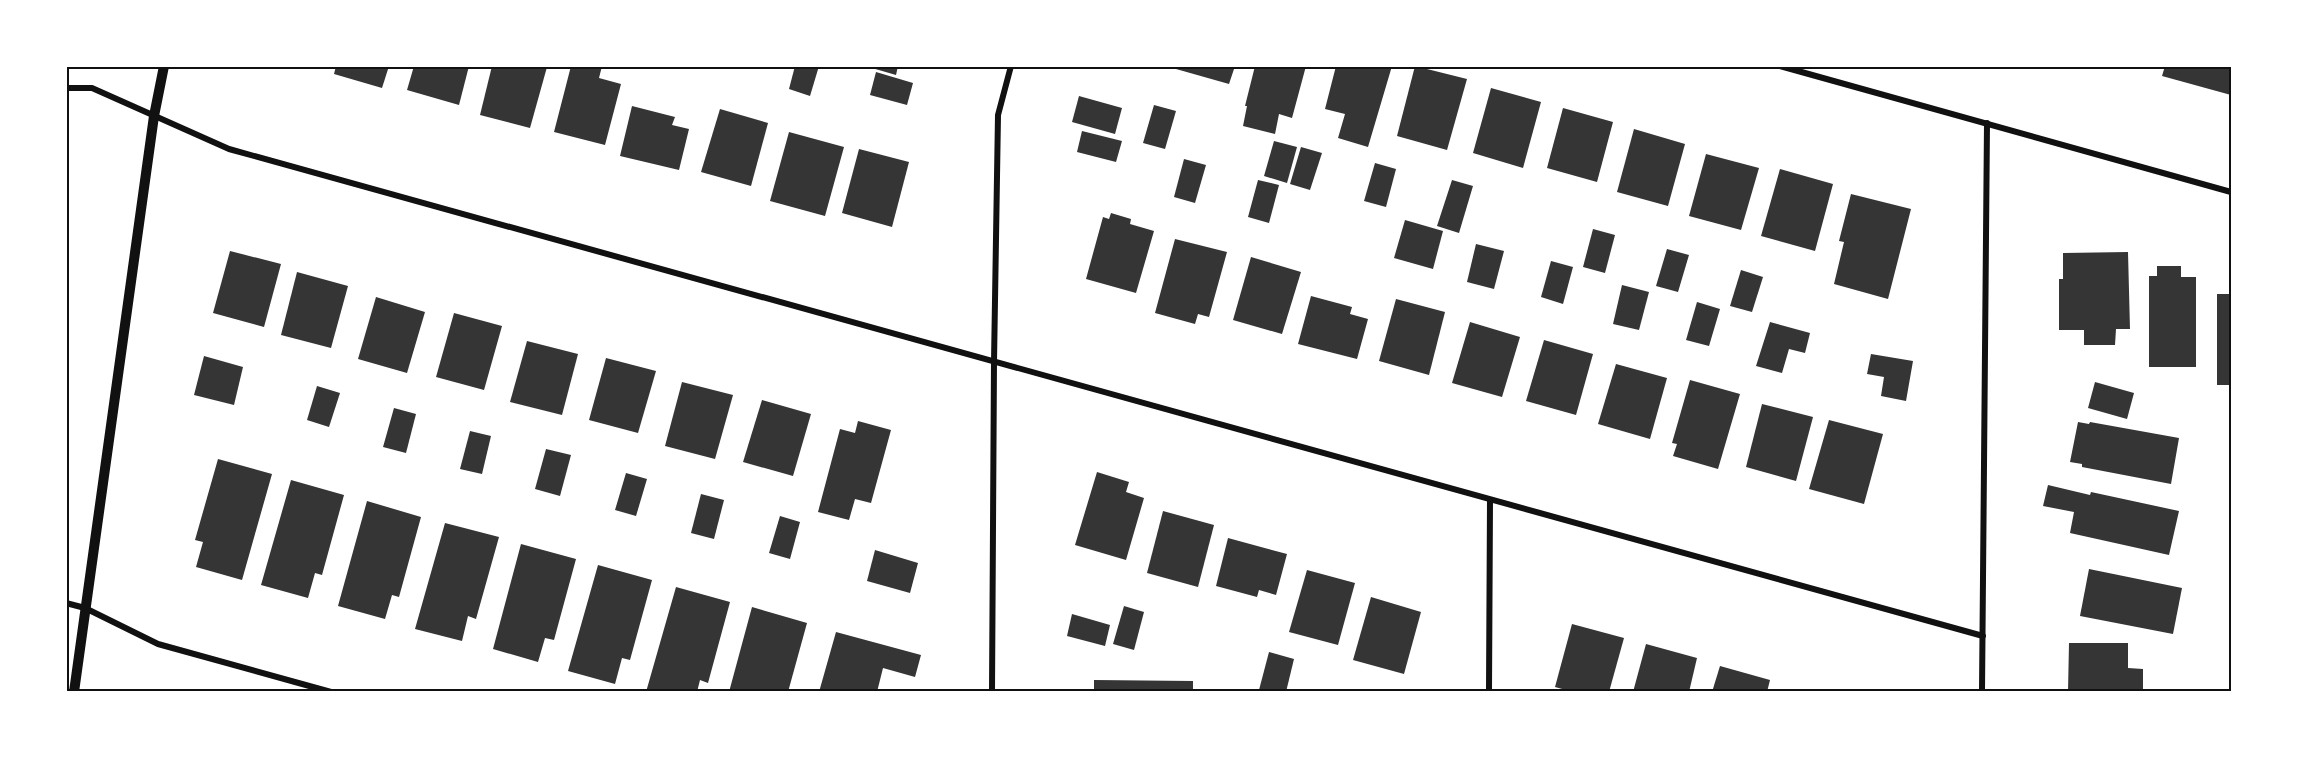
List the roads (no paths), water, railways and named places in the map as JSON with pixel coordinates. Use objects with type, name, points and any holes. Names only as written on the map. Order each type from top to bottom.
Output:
[{"type":"street","points":[[74,692],[154,116],[164,66]]},
{"type":"street","points":[[992,692],[998,115],[1011,66]]},
{"type":"street","points":[[1780,66],[2231,192]]},
{"type":"street","points":[[66,88],[92,88],[230,149],[1983,636]]},
{"type":"street","points":[[1983,692],[1987,123]]},
{"type":"street","points":[[1489,692],[1490,500]]},
{"type":"street","points":[[66,603],[85,608],[158,644],[332,692]]}]
